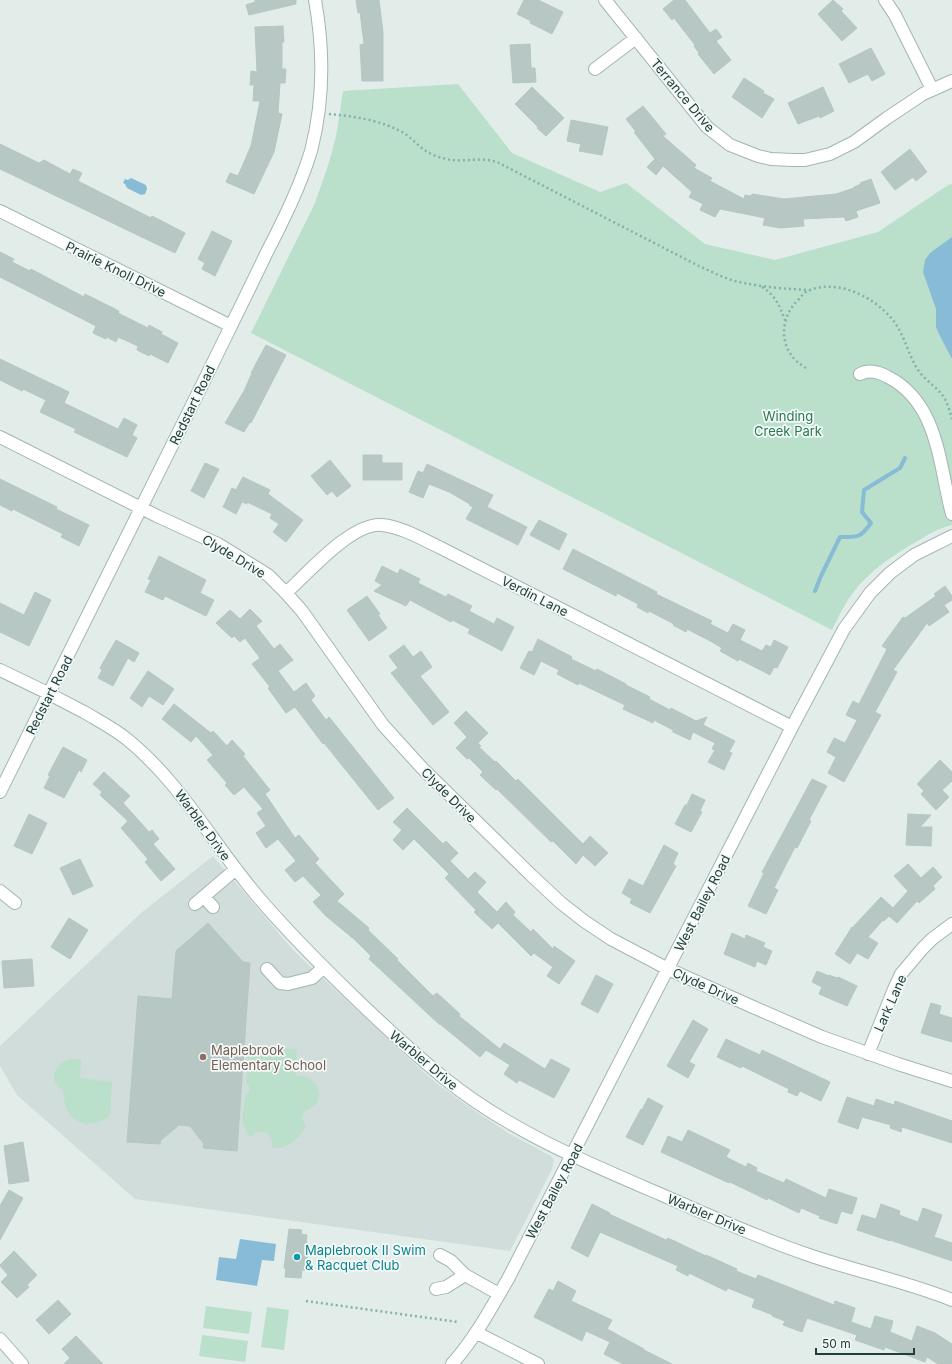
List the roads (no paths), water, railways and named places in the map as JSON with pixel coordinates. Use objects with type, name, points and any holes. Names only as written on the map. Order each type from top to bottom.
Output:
[{"type":"street","name":"Redstart Road","points":[[0,792],[292,202],[304,173],[311,149],[318,113],[322,68],[322,54],[315,0]]},
{"type":"street","name":"Terrance Drive","points":[[605,0],[713,132],[730,145],[758,156],[771,159],[805,160],[820,157],[842,149],[932,89],[952,81]]},
{"type":"street","points":[[885,0],[895,14],[932,89]]},
{"type":"street","points":[[595,69],[636,38]]},
{"type":"street","name":"Prairie Knoll Drive","points":[[0,211],[231,326]]},
{"type":"street","points":[[860,374],[865,371],[872,371],[892,379],[909,392],[920,407],[935,435],[952,514]]},
{"type":"street","name":"Clyde Drive","points":[[0,437],[141,508],[218,544],[268,575],[302,611],[383,725],[422,768],[532,876],[584,921],[611,939],[668,969],[822,1037],[868,1054],[952,1081]]},
{"type":"street","name":"Verdin Lane","points":[[286,593],[330,552],[350,536],[364,528],[374,525],[393,527],[440,547],[792,728]]},
{"type":"street","name":"West Bailey Road","points":[[452,1364],[477,1333],[500,1294],[837,640],[850,619],[870,594],[890,573],[914,555],[952,536]]},
{"type":"street","name":"Warbler Drive","points":[[0,670],[49,694],[113,729],[128,740],[150,760],[184,797],[260,900],[324,967],[404,1044],[447,1080],[504,1119],[524,1131],[591,1164],[762,1238],[807,1255],[952,1300]]},
{"type":"street","points":[[195,904],[236,869]]},
{"type":"street","points":[[0,891],[15,903]]},
{"type":"street","points":[[204,897],[213,907]]},
{"type":"street","name":"Lark Lane","points":[[868,1054],[901,974],[932,939],[952,924]]},
{"type":"street","points":[[267,969],[280,983],[288,984],[312,978],[324,967]]},
{"type":"street","points":[[440,1255],[451,1260],[465,1275],[500,1294]]},
{"type":"street","points":[[436,1289],[446,1286],[465,1275]]},
{"type":"street","points":[[477,1333],[538,1364]]},
{"type":"street","points":[[0,1339],[22,1364]]},
{"type":"water","points":[[131,178],[146,185],[147,189],[145,194],[141,195],[127,188],[123,183],[125,179],[128,180]]},
{"type":"water","points":[[952,237],[952,359],[936,327],[936,309],[923,272],[925,260],[930,253]]},
{"type":"water","points":[[240,1239],[276,1244],[274,1261],[262,1260],[257,1286],[216,1280],[219,1257],[236,1259]]},
{"type":"waterway","points":[[815,591],[840,537],[858,536],[864,532],[871,523],[862,512],[864,490],[900,468],[905,458]]},
{"type":"place","name":"Maplebrook Elementary School","points":[[203,1057]]},
{"type":"place","name":"Maplebrook II Swim & Racquet Club","points":[[297,1257]]},
{"type":"park label","name":"Winding Creek Park","points":[[788,424]]}]
